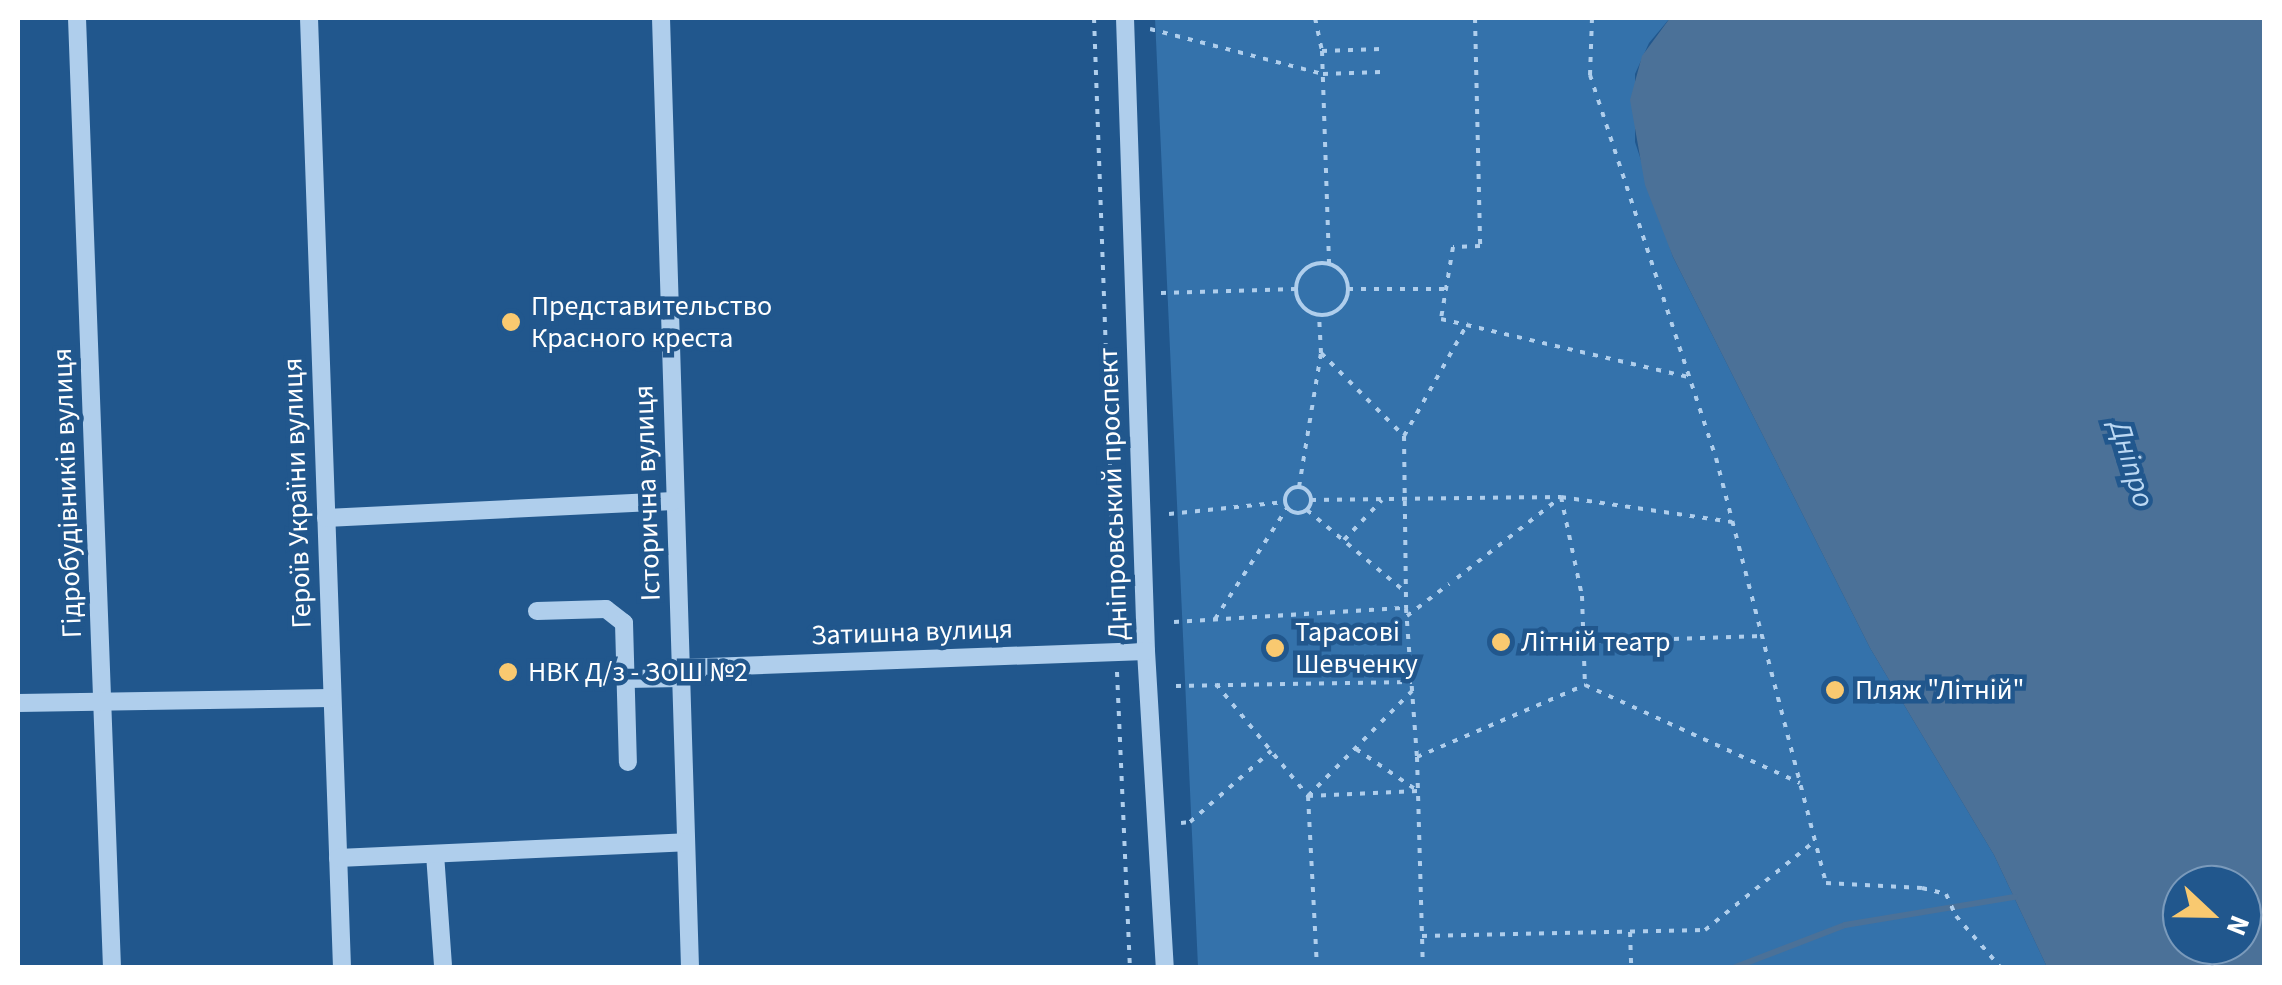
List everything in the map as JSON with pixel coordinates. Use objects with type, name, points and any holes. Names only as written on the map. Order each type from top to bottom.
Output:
[{"type":"street","name":"Гідробудівників вулиця","points":[[77,18],[112,968]]},
{"type":"street","name":"Героїв України вулиця","points":[[309,18],[342,968]]},
{"type":"street","name":"Історична вулиця","points":[[661,18],[690,968]]},
{"type":"street","name":"Дніпровський проспект","points":[[1125,18],[1146,651],[1164,968]]},
{"type":"street","points":[[326,518],[674,501]]},
{"type":"street","points":[[537,611],[606,609],[620,616],[628,762]]},
{"type":"street","name":"Затишна вулиця","points":[[626,679],[681,673],[1146,651]]},
{"type":"street","points":[[18,703],[330,698]]},
{"type":"street","points":[[338,858],[686,842]]},
{"type":"street","points":[[435,854],[443,965]]},
{"type":"path","points":[[1094,18],[1130,968]]},
{"type":"path","points":[[1316,18],[1322,51],[1328,264]]},
{"type":"path","points":[[1475,18],[1480,246],[1453,247],[1441,319],[1688,377]]},
{"type":"path","points":[[1592,18],[1590,76],[1732,522],[1826,883],[1922,888],[1946,894],[1956,916],[2001,968]]},
{"type":"path","points":[[1150,29],[1323,74],[1381,72]]},
{"type":"path","points":[[1322,51],[1380,48]]},
{"type":"path","points":[[1328,264],[1342,273],[1348,289],[1337,310],[1319,315],[1300,304],[1296,289],[1306,268],[1328,264]]},
{"type":"path","points":[[1160,293],[1296,289]]},
{"type":"path","points":[[1348,289],[1446,289]]},
{"type":"path","points":[[1299,487],[1321,353],[1319,315]]},
{"type":"path","points":[[1423,968],[1417,757],[1406,608],[1404,436],[1468,324]]},
{"type":"path","points":[[1321,353],[1404,436]]},
{"type":"path","points":[[1299,487],[1312,500],[1561,498],[1732,522]]},
{"type":"path","points":[[1215,619],[1286,505],[1288,491],[1299,487]]},
{"type":"path","points":[[1344,540],[1384,498]]},
{"type":"path","points":[[1456,578],[1561,498]]},
{"type":"path","points":[[1561,498],[1582,596],[1585,685]]},
{"type":"path","points":[[1308,510],[1312,500]]},
{"type":"path","points":[[1169,514],[1286,505],[1295,513],[1308,510]]},
{"type":"path","points":[[1308,510],[1406,592]]},
{"type":"path","points":[[1407,616],[1448,584]]},
{"type":"path","points":[[1174,622],[1406,608]]},
{"type":"path","points":[[1583,642],[1762,636]]},
{"type":"path","points":[[1176,686],[1412,682]]},
{"type":"path","points":[[1216,684],[1308,796],[1317,968]]},
{"type":"path","points":[[1417,757],[1585,685],[1800,783]]},
{"type":"path","points":[[1308,796],[1412,691]]},
{"type":"path","points":[[1355,749],[1418,791]]},
{"type":"path","points":[[1182,823],[1190,822],[1271,751]]},
{"type":"path","points":[[1308,796],[1418,791]]},
{"type":"path","points":[[1422,936],[1705,930],[1815,840]]},
{"type":"path","points":[[1630,932],[1631,968]]},
{"type":"shaded area","points":[[1155,18],[1670,18],[1649,43],[1635,74],[1635,142],[1673,257],[1870,648],[1994,855],[2047,967],[1198,967]]},
{"type":"water","name":"Дніпро","points":[[1670,18],[2264,18],[2264,967],[2047,967],[1994,855],[1870,648],[1673,257],[1645,185],[1630,100],[1642,56]]},
{"type":"waterway","points":[[1733,968],[1845,925],[2015,897]]},
{"type":"place","name":"Представительство Красного креста","points":[[511,322]]},
{"type":"place","name":"Літній театр","points":[[1501,642]]},
{"type":"place","name":"Тарасові Шевченку","points":[[1275,648]]},
{"type":"place","name":"НВК Д/з - ЗОШ №2","points":[[508,672]]},
{"type":"place","name":"Пляж \"Літній\"","points":[[1835,690]]}]
